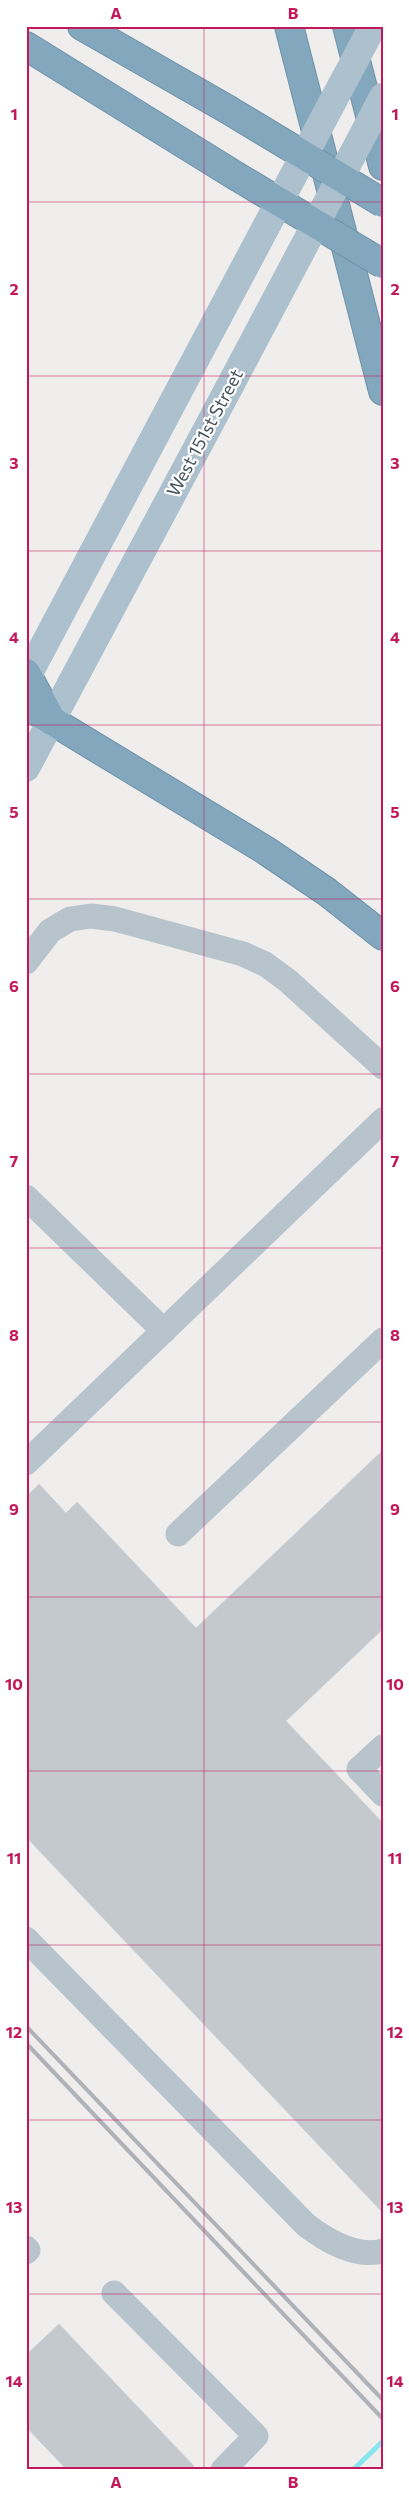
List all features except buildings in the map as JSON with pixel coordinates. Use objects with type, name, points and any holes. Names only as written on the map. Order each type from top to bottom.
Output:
[{"type":"highway","points":[[82,26],[227,109],[383,203]]},
{"type":"highway","points":[[289,26],[383,391]]},
{"type":"highway","points":[[347,26],[383,166]]},
{"type":"highway","points":[[26,46],[236,176],[383,264]]},
{"type":"highway","points":[[27,676],[52,721]]},
{"type":"highway","points":[[26,705],[265,850],[327,892],[383,936]]},
{"type":"main road","points":[[27,676],[373,26]]},
{"type":"main road","name":"West 151st Street","points":[[26,768],[383,97]]},
{"type":"lane","points":[[26,962],[50,931],[70,919],[91,916],[115,919],[243,954],[265,964],[288,980],[383,1067]]},
{"type":"lane","points":[[26,1462],[383,1120]]},
{"type":"lane","points":[[26,1197],[164,1331]]},
{"type":"lane","points":[[178,1534],[383,1340]]},
{"type":"lane","points":[[383,1747],[359,1768],[383,1794]]},
{"type":"lane","points":[[26,1939],[306,2225],[326,2240],[352,2250],[383,2251]]},
{"type":"lane","points":[[26,2248],[28,2250],[26,2252]]},
{"type":"lane","points":[[114,2293],[256,2436],[223,2470]]},
{"type":"waterway","points":[[353,2470],[382,2442]]},
{"type":"railway","points":[[26,2026],[383,2400]]},
{"type":"railway","points":[[26,2043],[383,2419]]}]
